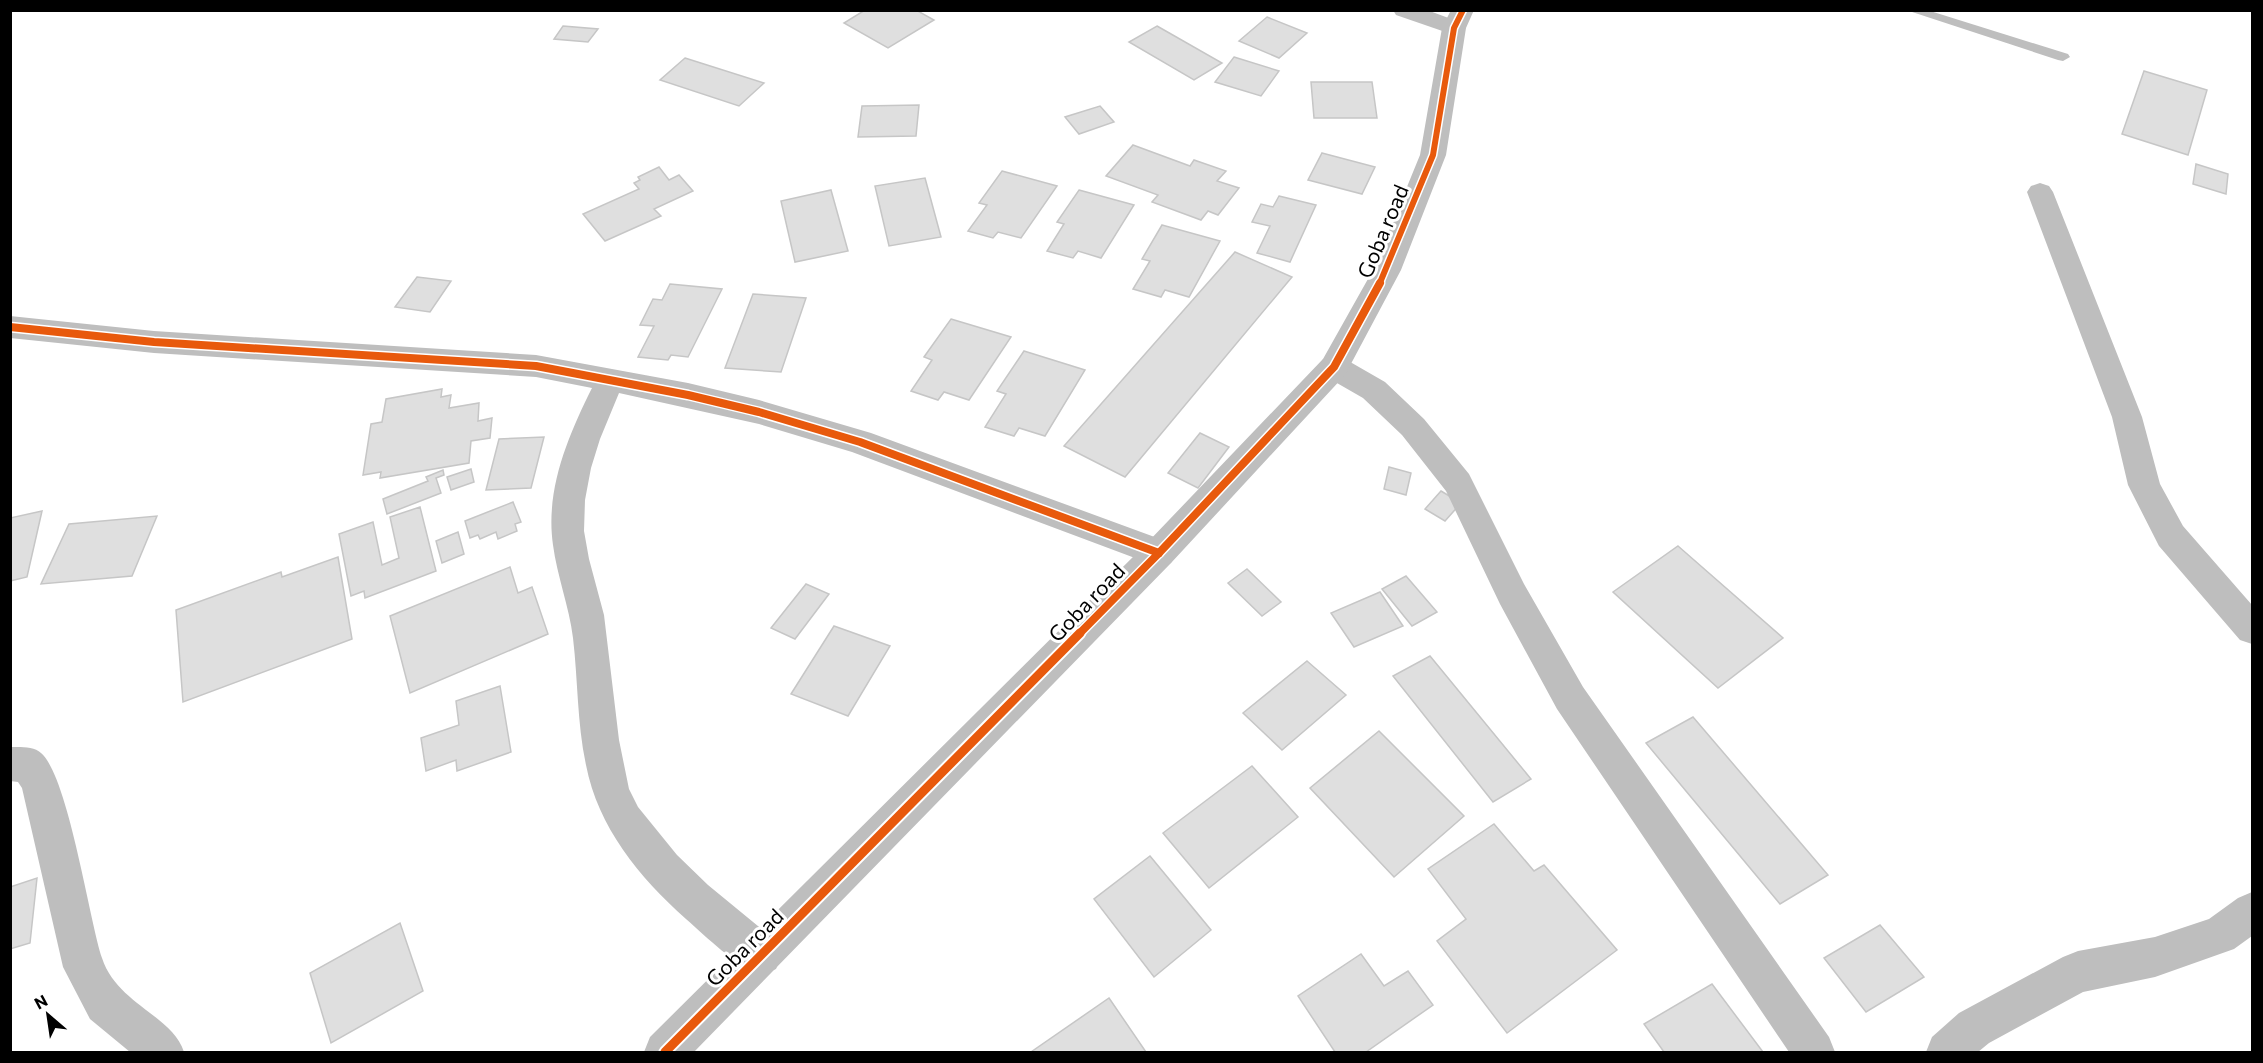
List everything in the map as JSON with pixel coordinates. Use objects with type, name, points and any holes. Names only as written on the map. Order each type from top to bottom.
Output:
[{"type":"street","points":[[1404,10],[1459,19]]},
{"type":"street","name":"Goba road","points":[[665,1053],[1159,553],[1334,367],[1387,270],[1433,155],[1459,19]]},
{"type":"street","points":[[2040,192],[2127,417],[2144,484],[2171,536],[2253,629]]},
{"type":"street","points":[[10,327],[154,342],[536,366],[688,395],[759,412],[860,442],[1159,553]]},
{"type":"street","points":[[1334,367],[1374,390],[1413,427],[1458,483],[1512,594],[1570,698],[1814,1053]]},
{"type":"street","points":[[610,381],[586,430],[577,455],[568,502],[567,544],[587,615],[604,763],[619,811],[648,854],[685,894],[762,955]]},
{"type":"street","points":[[10,764],[28,765],[39,782],[84,967],[105,1004],[163,1053]]},
{"type":"street","points":[[1947,1053],[1974,1028],[2078,972],[2155,957],[2220,935],[2253,912]]},
{"type":"lane","points":[[1912,10],[2063,57]]},
{"type":"building","points":[[865,10],[916,10],[934,20],[888,48],[844,23]]},
{"type":"building","points":[[1267,17],[1307,33],[1279,58],[1239,41]]},
{"type":"building","points":[[563,26],[598,29],[588,42],[554,39]]},
{"type":"building","points":[[1157,26],[1222,63],[1194,80],[1129,42]]},
{"type":"building","points":[[1234,57],[1279,71],[1261,96],[1215,82]]},
{"type":"building","points":[[685,58],[764,83],[739,106],[660,80]]},
{"type":"building","points":[[2144,71],[2207,90],[2188,155],[2122,134]]},
{"type":"building","points":[[1311,82],[1372,82],[1377,118],[1314,118]]},
{"type":"building","points":[[919,105],[916,136],[858,137],[862,106]]},
{"type":"building","points":[[1100,106],[1114,122],[1079,134],[1065,117]]},
{"type":"building","points":[[1133,145],[1190,166],[1194,160],[1226,171],[1217,181],[1239,188],[1218,215],[1208,211],[1201,220],[1152,202],[1158,195],[1106,176]]},
{"type":"building","points":[[1322,153],[1375,167],[1362,194],[1308,180]]},
{"type":"building","points":[[2196,164],[2228,174],[2226,194],[2193,184]]},
{"type":"building","points":[[659,167],[669,180],[679,175],[693,191],[654,209],[661,216],[605,241],[583,214],[639,189],[634,183],[640,180],[638,177]]},
{"type":"building","points":[[1002,171],[1057,186],[1021,238],[998,232],[993,238],[968,231],[987,205],[979,203]]},
{"type":"building","points":[[925,178],[941,237],[889,246],[875,186]]},
{"type":"building","points":[[831,190],[848,251],[795,262],[781,201]]},
{"type":"building","points":[[1079,190],[1134,205],[1101,258],[1078,251],[1073,258],[1047,251],[1064,224],[1057,222]]},
{"type":"building","points":[[1279,196],[1316,205],[1290,262],[1257,253],[1270,226],[1252,222],[1261,204],[1273,207]]},
{"type":"building","points":[[1162,225],[1220,241],[1189,297],[1165,290],[1161,297],[1133,289],[1150,261],[1142,259]]},
{"type":"building","points":[[1235,252],[1292,277],[1125,477],[1064,446]]},
{"type":"building","points":[[417,277],[451,281],[430,312],[395,307]]},
{"type":"building","points":[[670,284],[722,289],[688,357],[671,355],[668,360],[638,357],[654,326],[640,325],[653,299],[662,300]]},
{"type":"building","points":[[753,294],[806,298],[781,372],[725,368]]},
{"type":"building","points":[[951,319],[1011,337],[969,400],[944,392],[938,400],[911,391],[932,360],[924,357]]},
{"type":"building","points":[[1024,351],[1085,370],[1045,436],[1019,428],[1014,436],[985,427],[1006,394],[997,391]]},
{"type":"building","points":[[442,389],[441,397],[451,395],[449,408],[479,403],[478,421],[492,418],[490,438],[471,441],[469,463],[380,478],[381,472],[363,475],[371,424],[382,422],[386,399]]},
{"type":"building","points":[[1200,433],[1229,447],[1198,488],[1168,473]]},
{"type":"building","points":[[544,437],[531,488],[486,490],[499,439]]},
{"type":"building","points":[[1389,467],[1411,473],[1406,495],[1384,489]]},
{"type":"building","points":[[471,469],[474,482],[451,490],[447,477]]},
{"type":"building","points":[[443,470],[444,475],[436,478],[441,493],[387,514],[383,499],[428,481],[426,477]]},
{"type":"building","points":[[1441,491],[1461,503],[1445,521],[1425,509]]},
{"type":"building","points":[[513,502],[521,522],[515,524],[517,531],[498,539],[496,532],[480,539],[478,535],[470,538],[465,521]]},
{"type":"building","points":[[420,507],[436,571],[365,598],[364,591],[351,596],[339,534],[373,522],[382,565],[399,558],[390,517]]},
{"type":"building","points":[[42,511],[27,577],[10,581],[10,518]]},
{"type":"building","points":[[157,516],[132,576],[41,584],[69,524]]},
{"type":"building","points":[[458,532],[464,554],[442,563],[436,541]]},
{"type":"building","points":[[1678,546],[1783,638],[1718,688],[1613,592]]},
{"type":"building","points":[[338,557],[352,639],[183,702],[176,610],[281,572],[282,577]]},
{"type":"building","points":[[510,567],[518,593],[532,587],[548,634],[410,693],[390,616]]},
{"type":"building","points":[[1247,569],[1281,602],[1262,616],[1228,583]]},
{"type":"building","points":[[1406,576],[1437,612],[1412,626],[1382,589]]},
{"type":"building","points":[[806,584],[829,594],[795,639],[771,628]]},
{"type":"building","points":[[1380,592],[1403,626],[1354,647],[1331,613]]},
{"type":"building","points":[[834,626],[890,646],[848,716],[791,694]]},
{"type":"building","points":[[1430,656],[1531,779],[1493,802],[1393,676]]},
{"type":"building","points":[[1307,661],[1346,695],[1282,750],[1243,713]]},
{"type":"building","points":[[500,686],[511,752],[457,771],[456,760],[426,771],[421,738],[459,725],[456,701]]},
{"type":"building","points":[[1693,717],[1828,875],[1780,904],[1646,743]]},
{"type":"building","points":[[1379,731],[1464,816],[1394,877],[1310,788]]},
{"type":"building","points":[[1252,766],[1298,817],[1209,888],[1163,833]]},
{"type":"building","points":[[1494,824],[1534,871],[1544,865],[1617,950],[1507,1033],[1437,941],[1466,919],[1428,869]]},
{"type":"building","points":[[1150,856],[1211,930],[1154,977],[1094,899]]},
{"type":"building","points":[[37,878],[30,943],[10,949],[10,887]]},
{"type":"building","points":[[400,923],[423,991],[331,1043],[310,973]]},
{"type":"building","points":[[1880,925],[1924,977],[1866,1012],[1824,958]]},
{"type":"building","points":[[1361,954],[1384,986],[1408,971],[1433,1005],[1366,1052],[1335,1052],[1298,996]]},
{"type":"building","points":[[1712,984],[1763,1052],[1664,1052],[1644,1024]]},
{"type":"building","points":[[1109,998],[1146,1052],[1031,1052]]},
{"type":"cycle path","points":[[665,1052],[1159,553],[1334,367],[1387,270],[1433,155],[1454,28],[1463,10]]},
{"type":"cycle path","points":[[10,327],[154,342],[536,366],[688,395],[759,412],[860,442],[1159,553]]}]
